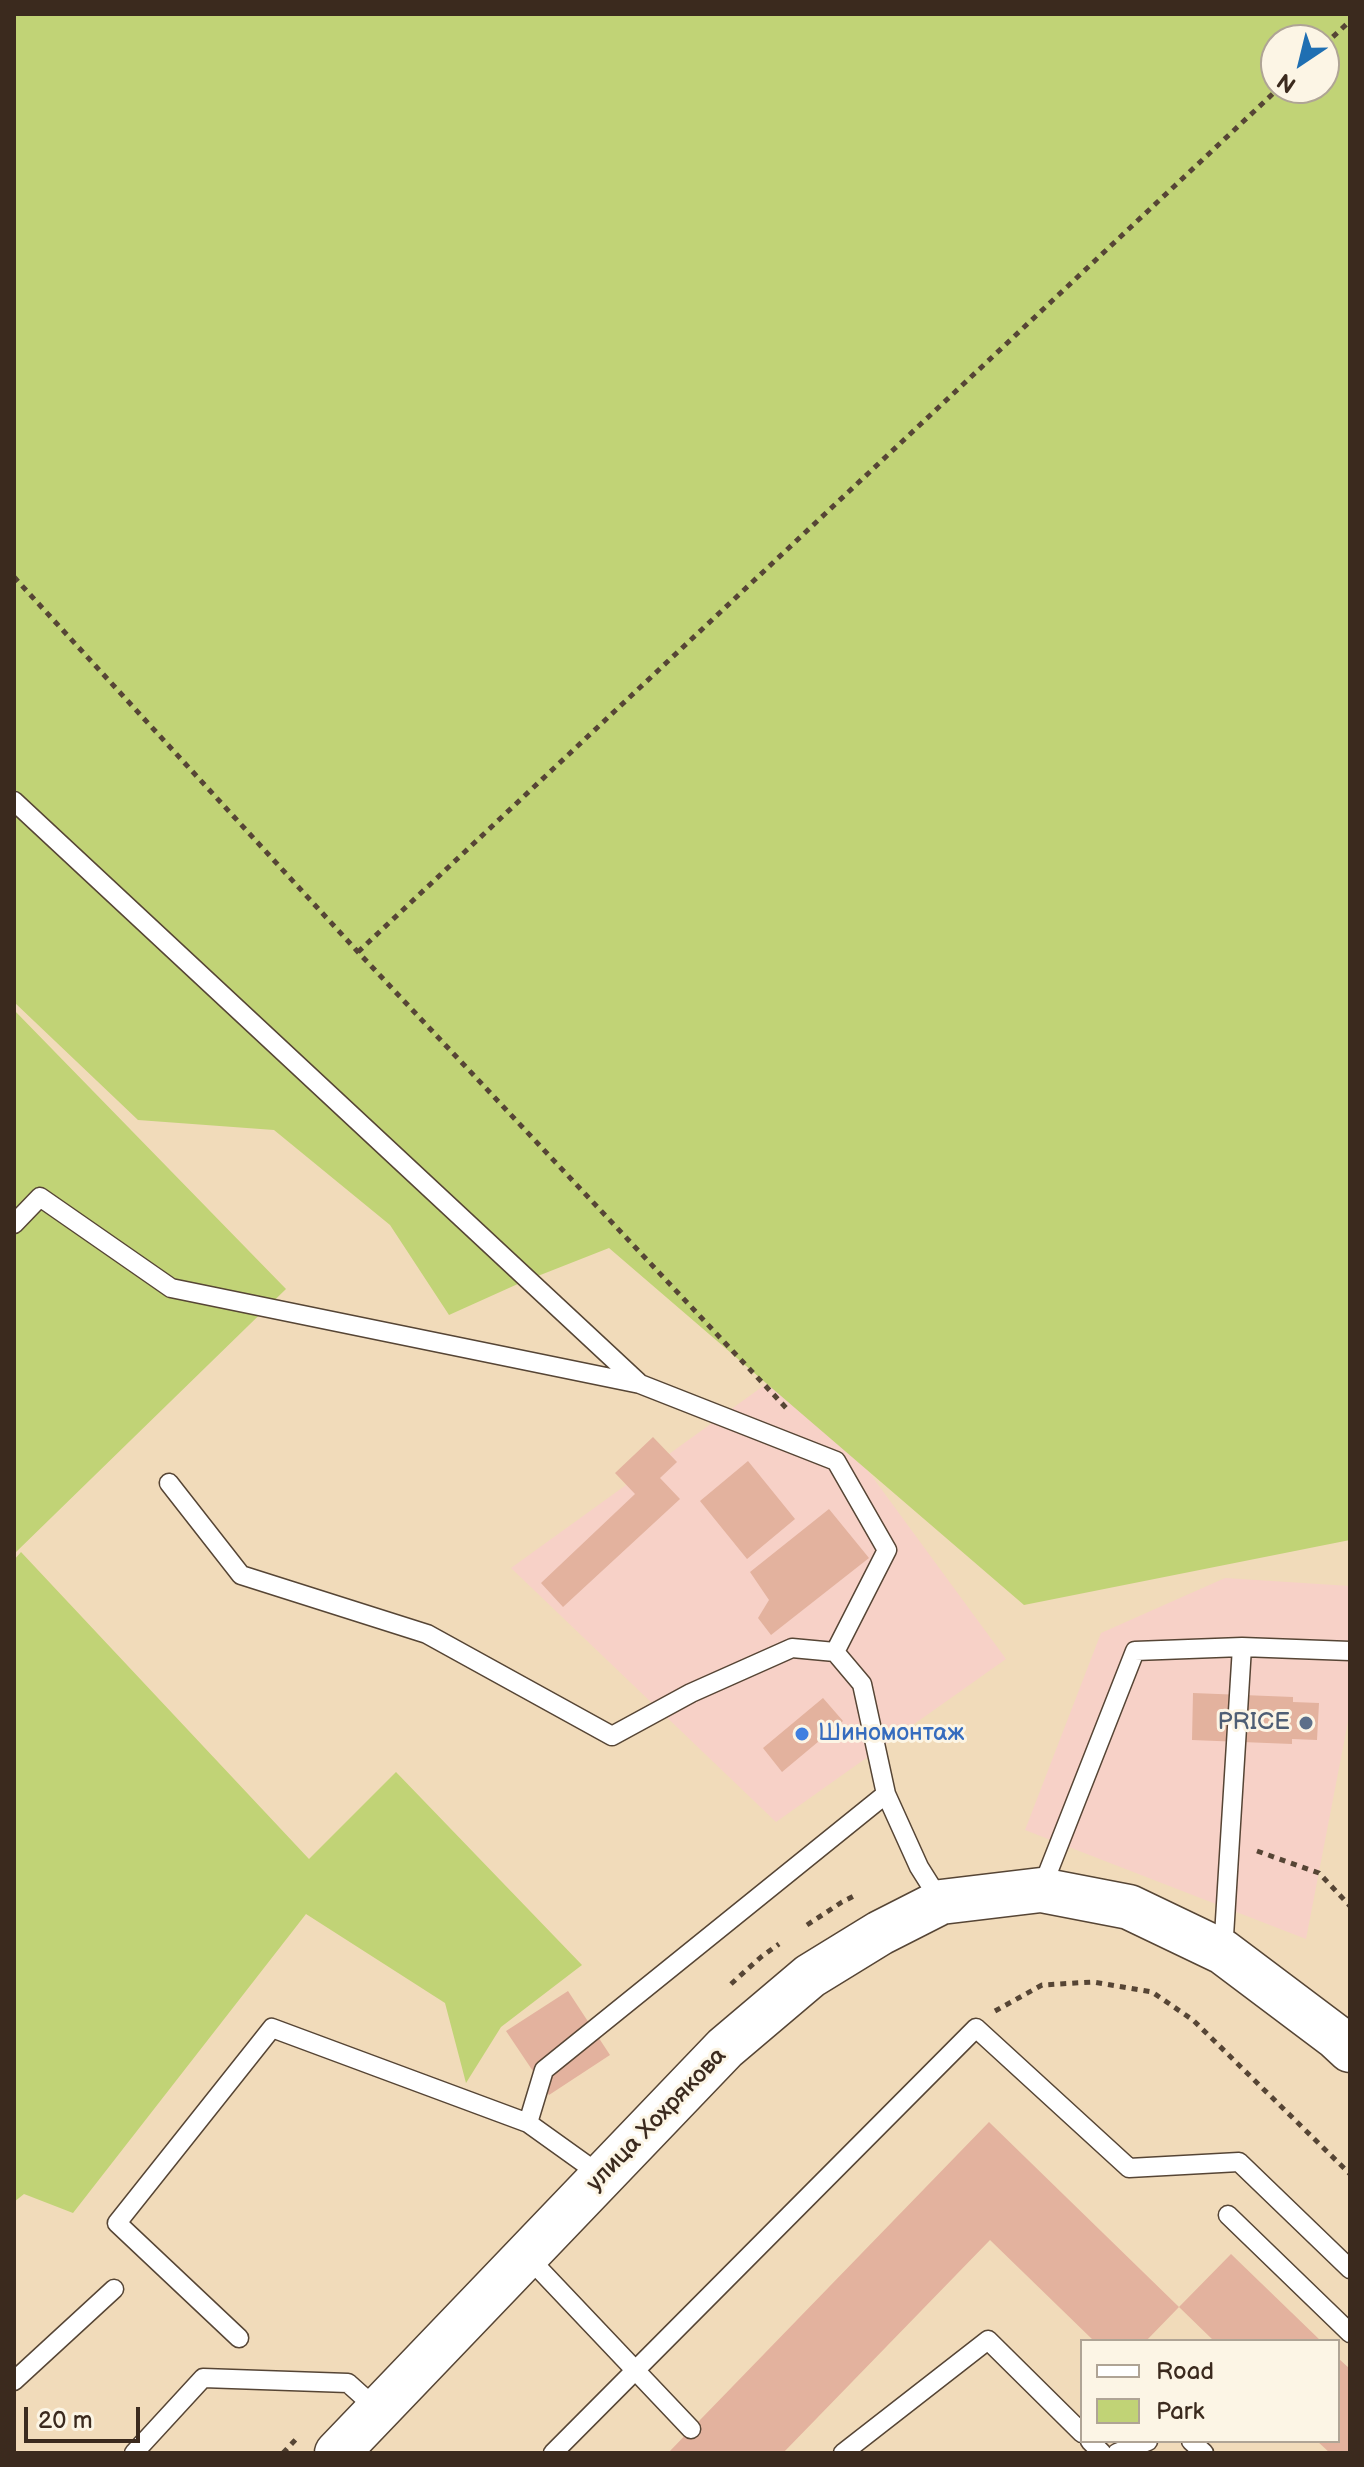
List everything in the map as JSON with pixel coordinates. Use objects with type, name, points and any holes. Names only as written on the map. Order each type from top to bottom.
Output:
[{"type":"main road","name":"улица Хохрякова","points":[[337,2453],[725,2048],[810,1976],[880,1933],[941,1902],[1041,1890],[1129,1907],[1223,1952],[1350,2050]]},
{"type":"lane","points":[[14,801],[640,1384]]},
{"type":"lane","points":[[14,1224],[40,1197],[171,1288],[640,1384],[836,1461],[887,1550],[835,1652]]},
{"type":"lane","points":[[169,1483],[241,1575],[427,1634],[612,1736],[691,1693],[792,1648],[835,1652],[862,1684],[886,1794],[919,1867],[941,1902]]},
{"type":"lane","points":[[1041,1890],[1135,1651],[1242,1647],[1350,1651]]},
{"type":"lane","points":[[1223,1952],[1242,1647]]},
{"type":"lane","points":[[528,2123],[544,2070],[886,1794]]},
{"type":"lane","points":[[239,2338],[117,2223],[272,2028],[528,2123],[602,2176]]},
{"type":"lane","points":[[553,2453],[976,2028],[1129,2168],[1239,2162],[1350,2269]]},
{"type":"lane","points":[[1228,2215],[1350,2333]]},
{"type":"lane","points":[[526,2255],[691,2429]]},
{"type":"lane","points":[[14,2381],[114,2289]]},
{"type":"lane","points":[[843,2453],[988,2340],[1080,2431]]},
{"type":"lane","points":[[134,2453],[203,2378],[348,2383],[378,2410]]},
{"type":"lane","points":[[1117,2453],[1143,2443]]},
{"type":"path","points":[[358,952],[1262,104]]},
{"type":"path","points":[[14,577],[358,952],[792,1415]]},
{"type":"path","points":[[1230,1842],[1319,1873],[1350,1906]]},
{"type":"path","points":[[976,2028],[999,2007],[1042,1985],[1093,1982],[1152,1992],[1193,2020],[1350,2174]]},
{"type":"shaded area","points":[[791,1366],[1006,1659],[776,1822],[511,1568]]},
{"type":"shaded area","points":[[1225,1578],[1350,1586],[1350,1711],[1306,1939],[1025,1830],[1101,1633]]},
{"type":"green space","points":[[14,14],[1350,14],[1350,1540],[1024,1605],[609,1248],[449,1315],[390,1225],[274,1130],[138,1120],[14,1002]]},
{"type":"green space","points":[[14,1010],[286,1289],[14,1554]]},
{"type":"green space","points":[[21,1552],[309,1859],[396,1772],[582,1965],[501,2027],[466,2083],[445,2003],[306,1914],[73,2213],[24,2194],[14,2202],[14,1560]]},
{"type":"building","points":[[653,1437],[677,1462],[660,1478],[680,1499],[563,1607],[541,1583],[635,1494],[615,1473]]},
{"type":"building","points":[[748,1461],[795,1519],[747,1559],[700,1501]]},
{"type":"building","points":[[829,1509],[869,1558],[771,1635],[758,1618],[769,1600],[750,1572]]},
{"type":"building","points":[[1193,1693],[1293,1697],[1293,1702],[1319,1703],[1317,1740],[1292,1739],[1292,1744],[1192,1740]]},
{"type":"building","points":[[823,1698],[843,1721],[782,1772],[763,1748]]},
{"type":"building","points":[[568,1991],[610,2055],[549,2095],[506,2031]]},
{"type":"building","points":[[989,2122],[1179,2307],[1148,2339],[1092,2339],[990,2240],[783,2453],[668,2453]]},
{"type":"building","points":[[1231,2254],[1319,2339],[1212,2339],[1179,2307]]},
{"type":"building","points":[[1340,2360],[1350,2369],[1350,2453],[1330,2453],[1319,2443],[1340,2443]]},
{"type":"place","name":"PRICE","points":[[1306,1723]]},
{"type":"place","name":"Шиномонтаж","points":[[802,1734]]}]
